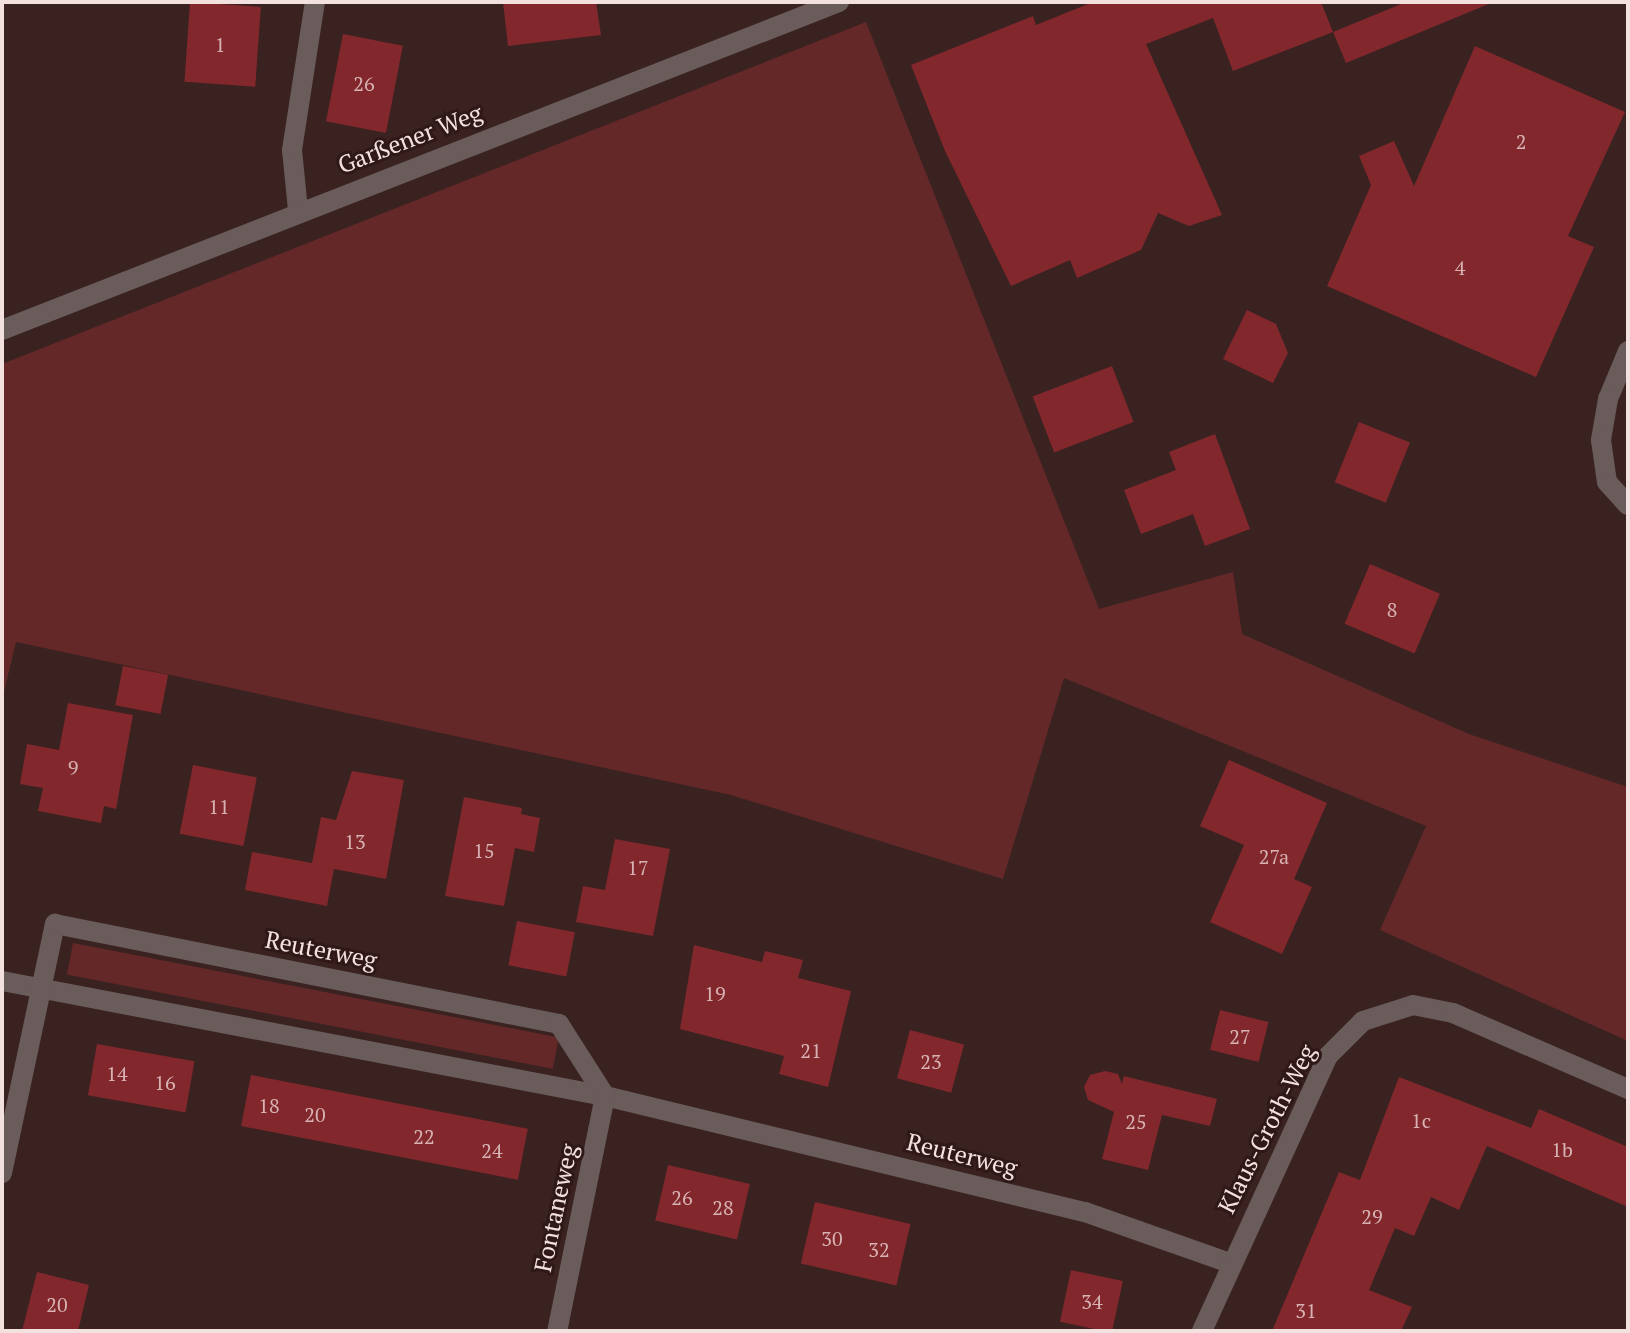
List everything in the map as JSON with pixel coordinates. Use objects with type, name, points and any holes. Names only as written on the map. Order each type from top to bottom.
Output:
[{"type":"street","points":[[298,210],[292,150],[315,2]]},
{"type":"street","name":"Garßener Weg","points":[[2,330],[298,210],[839,2]]},
{"type":"street","points":[[1628,351],[1608,399],[1601,440],[1607,482],[1628,505]]},
{"type":"street","name":"Reuterweg","points":[[44,990],[55,924],[559,1024],[605,1096]]},
{"type":"street","name":"Reuterweg","points":[[2,981],[605,1096],[1085,1212],[1230,1263]]},
{"type":"street","points":[[2,1173],[44,990]]},
{"type":"street","name":"Klaus-Groth-Weg","points":[[1230,1263],[1328,1056],[1363,1021],[1413,1005],[1453,1013],[1628,1089]]},
{"type":"street","name":"Fontaneweg","points":[[557,1331],[605,1096]]},
{"type":"street","points":[[1202,1331],[1230,1263]]},
{"type":"shaded area","points":[[866,22],[1099,609],[1233,572],[1242,634],[1469,734],[1628,787],[1628,1041],[1380,930],[1426,826],[1064,678],[1003,879],[731,795],[16,642],[2,700],[2,364]]},
{"type":"shaded area","points":[[73,943],[559,1037],[553,1069],[67,974]]},
{"type":"building","points":[[190,2],[261,7],[255,87],[184,82]]},
{"type":"building","points":[[503,2],[596,2],[601,35],[508,46]]},
{"type":"building","points":[[1093,2],[1321,2],[1333,32],[1233,71],[1213,18],[1146,44],[1222,215],[1189,226],[1158,213],[1141,250],[1077,278],[1070,260],[1011,286],[945,151],[911,65],[1033,16],[1036,25]]},
{"type":"building","points":[[1406,2],[1491,3],[1346,63],[1333,32]]},
{"type":"building","points":[[343,34],[403,46],[386,133],[326,121]]},
{"type":"building","points":[[1475,46],[1625,112],[1568,236],[1594,247],[1536,377],[1327,286],[1371,185],[1359,156],[1394,141],[1414,186]]},
{"type":"building","points":[[1247,310],[1276,324],[1288,353],[1273,383],[1223,359]]},
{"type":"building","points":[[1112,366],[1134,422],[1054,452],[1033,396]]},
{"type":"building","points":[[1359,422],[1410,443],[1386,503],[1335,482]]},
{"type":"building","points":[[1215,434],[1250,529],[1205,546],[1193,514],[1141,534],[1124,490],[1176,470],[1169,452]]},
{"type":"building","points":[[1370,564],[1440,594],[1415,654],[1345,624]]},
{"type":"building","points":[[123,666],[168,675],[161,714],[115,705]]},
{"type":"building","points":[[68,703],[133,715],[116,809],[104,806],[101,823],[38,811],[43,788],[20,784],[27,744],[59,750]]},
{"type":"building","points":[[1229,760],[1327,803],[1294,879],[1312,887],[1282,954],[1210,922],[1244,845],[1200,826]]},
{"type":"building","points":[[193,765],[257,777],[243,846],[180,834]]},
{"type":"building","points":[[352,771],[404,780],[386,879],[334,869],[327,906],[245,890],[252,852],[312,863],[321,817],[336,820]]},
{"type":"building","points":[[464,797],[522,808],[521,814],[540,818],[534,852],[515,848],[504,906],[445,896]]},
{"type":"building","points":[[615,839],[670,849],[653,936],[576,922],[583,886],[605,890]]},
{"type":"building","points":[[517,921],[575,932],[566,976],[508,965]]},
{"type":"building","points":[[694,945],[762,962],[765,951],[803,960],[798,978],[851,991],[828,1087],[779,1074],[784,1056],[680,1029]]},
{"type":"building","points":[[1220,1010],[1269,1022],[1259,1062],[1210,1050]]},
{"type":"building","points":[[910,1030],[964,1044],[951,1093],[897,1078]]},
{"type":"building","points":[[97,1044],[194,1061],[185,1112],[88,1095]]},
{"type":"building","points":[[1105,1071],[1118,1074],[1122,1084],[1124,1076],[1217,1099],[1210,1126],[1162,1115],[1148,1170],[1102,1159],[1114,1112],[1088,1100],[1084,1087],[1090,1075]]},
{"type":"building","points":[[251,1075],[528,1129],[518,1180],[241,1126]]},
{"type":"building","points":[[1399,1077],[1531,1128],[1539,1109],[1628,1147],[1628,1207],[1487,1146],[1459,1210],[1431,1197],[1414,1236],[1395,1228],[1369,1290],[1412,1307],[1401,1331],[1272,1331],[1339,1172],[1360,1180]]},
{"type":"building","points":[[668,1165],[750,1184],[737,1239],[655,1221]]},
{"type":"building","points":[[815,1202],[910,1224],[896,1285],[801,1263]]},
{"type":"building","points":[[1071,1270],[1123,1281],[1112,1331],[1060,1322]]},
{"type":"building","points":[[37,1272],[89,1285],[78,1331],[22,1331]]}]
